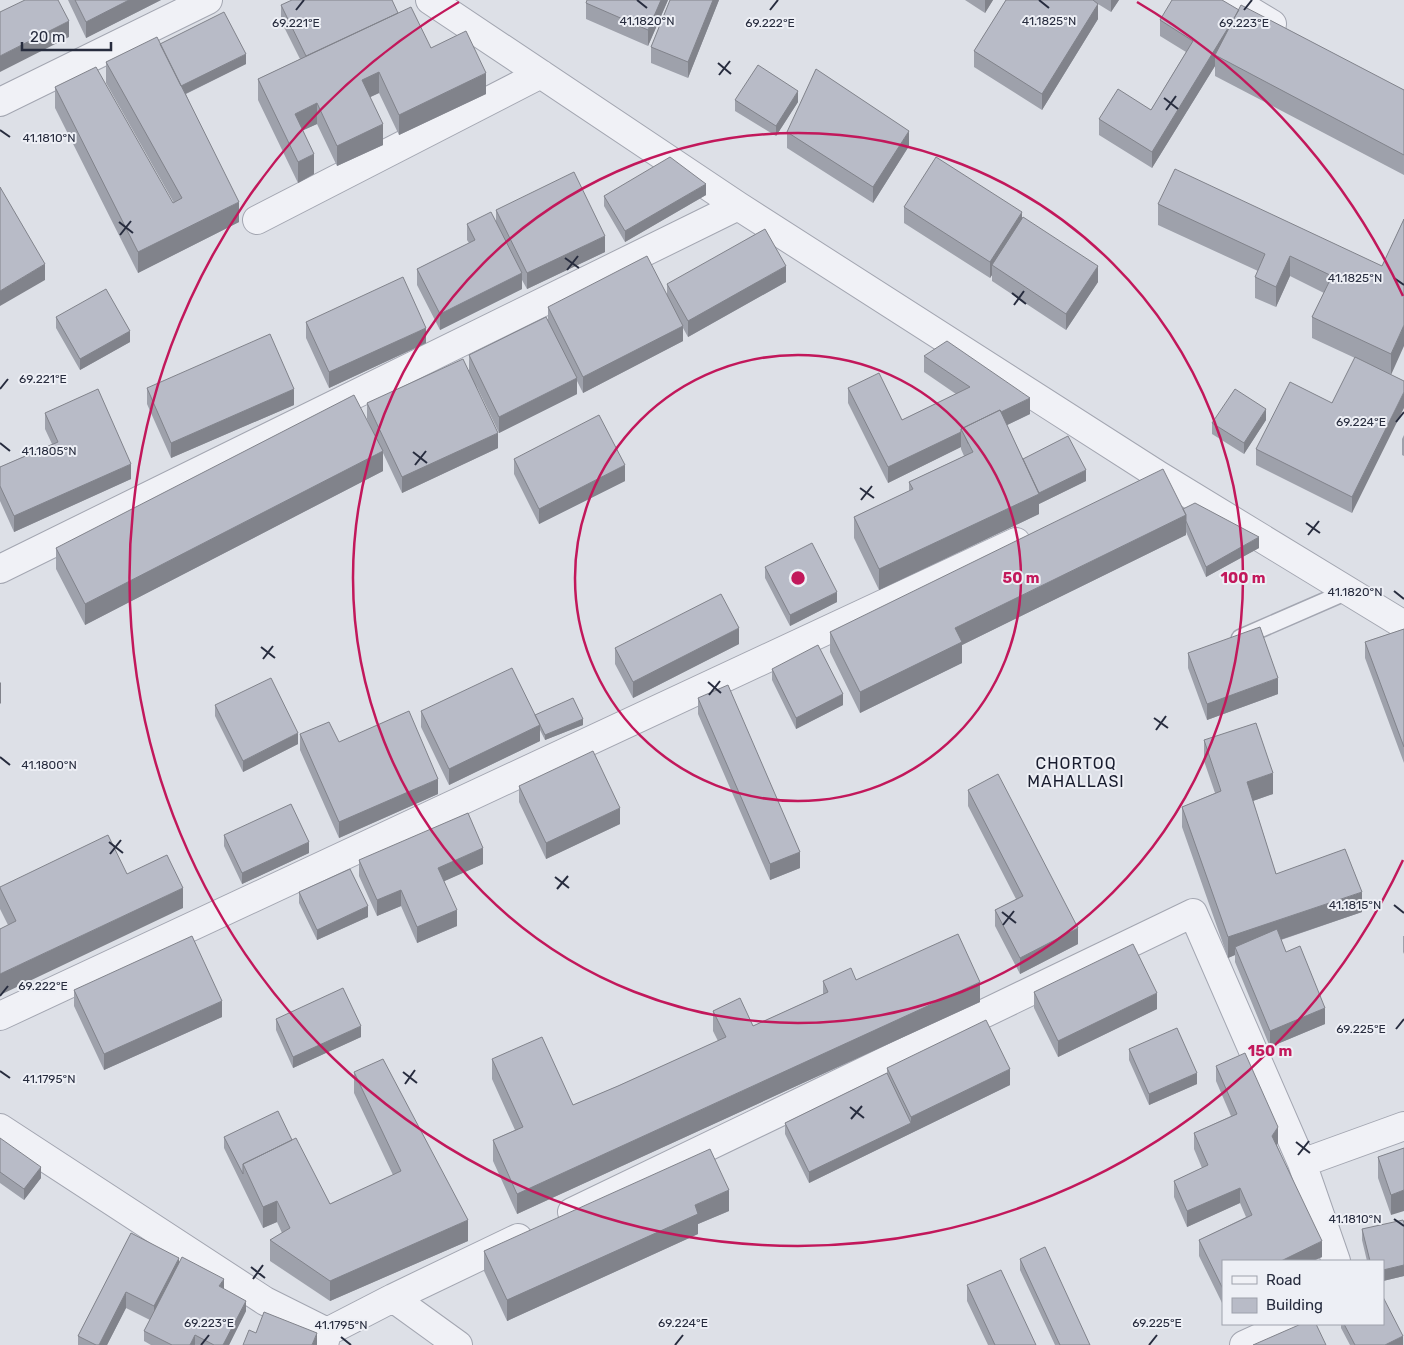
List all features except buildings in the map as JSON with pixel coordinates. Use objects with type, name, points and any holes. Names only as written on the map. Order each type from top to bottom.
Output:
[{"type":"street","points":[[0,102],[208,0]]},
{"type":"street","points":[[430,0],[738,206],[1158,475],[1404,625]]},
{"type":"street","points":[[1232,0],[1289,34]]},
{"type":"street","points":[[257,220],[541,74]]},
{"type":"street","points":[[0,569],[738,206]]},
{"type":"street","points":[[1131,488],[1158,475]]},
{"type":"street","points":[[0,1016],[1040,530]]},
{"type":"street","points":[[0,1128],[326,1339],[393,1298],[1192,913],[1302,1164],[1336,1260]]},
{"type":"street","points":[[1302,1164],[1404,1126]]},
{"type":"street","points":[[393,1298],[458,1345]]},
{"type":"street","points":[[1244,1345],[1288,1325]]},
{"type":"lane","points":[[1237,639],[1348,591]]},
{"type":"district","name":"CHORTOQ MAHALLASI","points":[[1076,772]]}]
